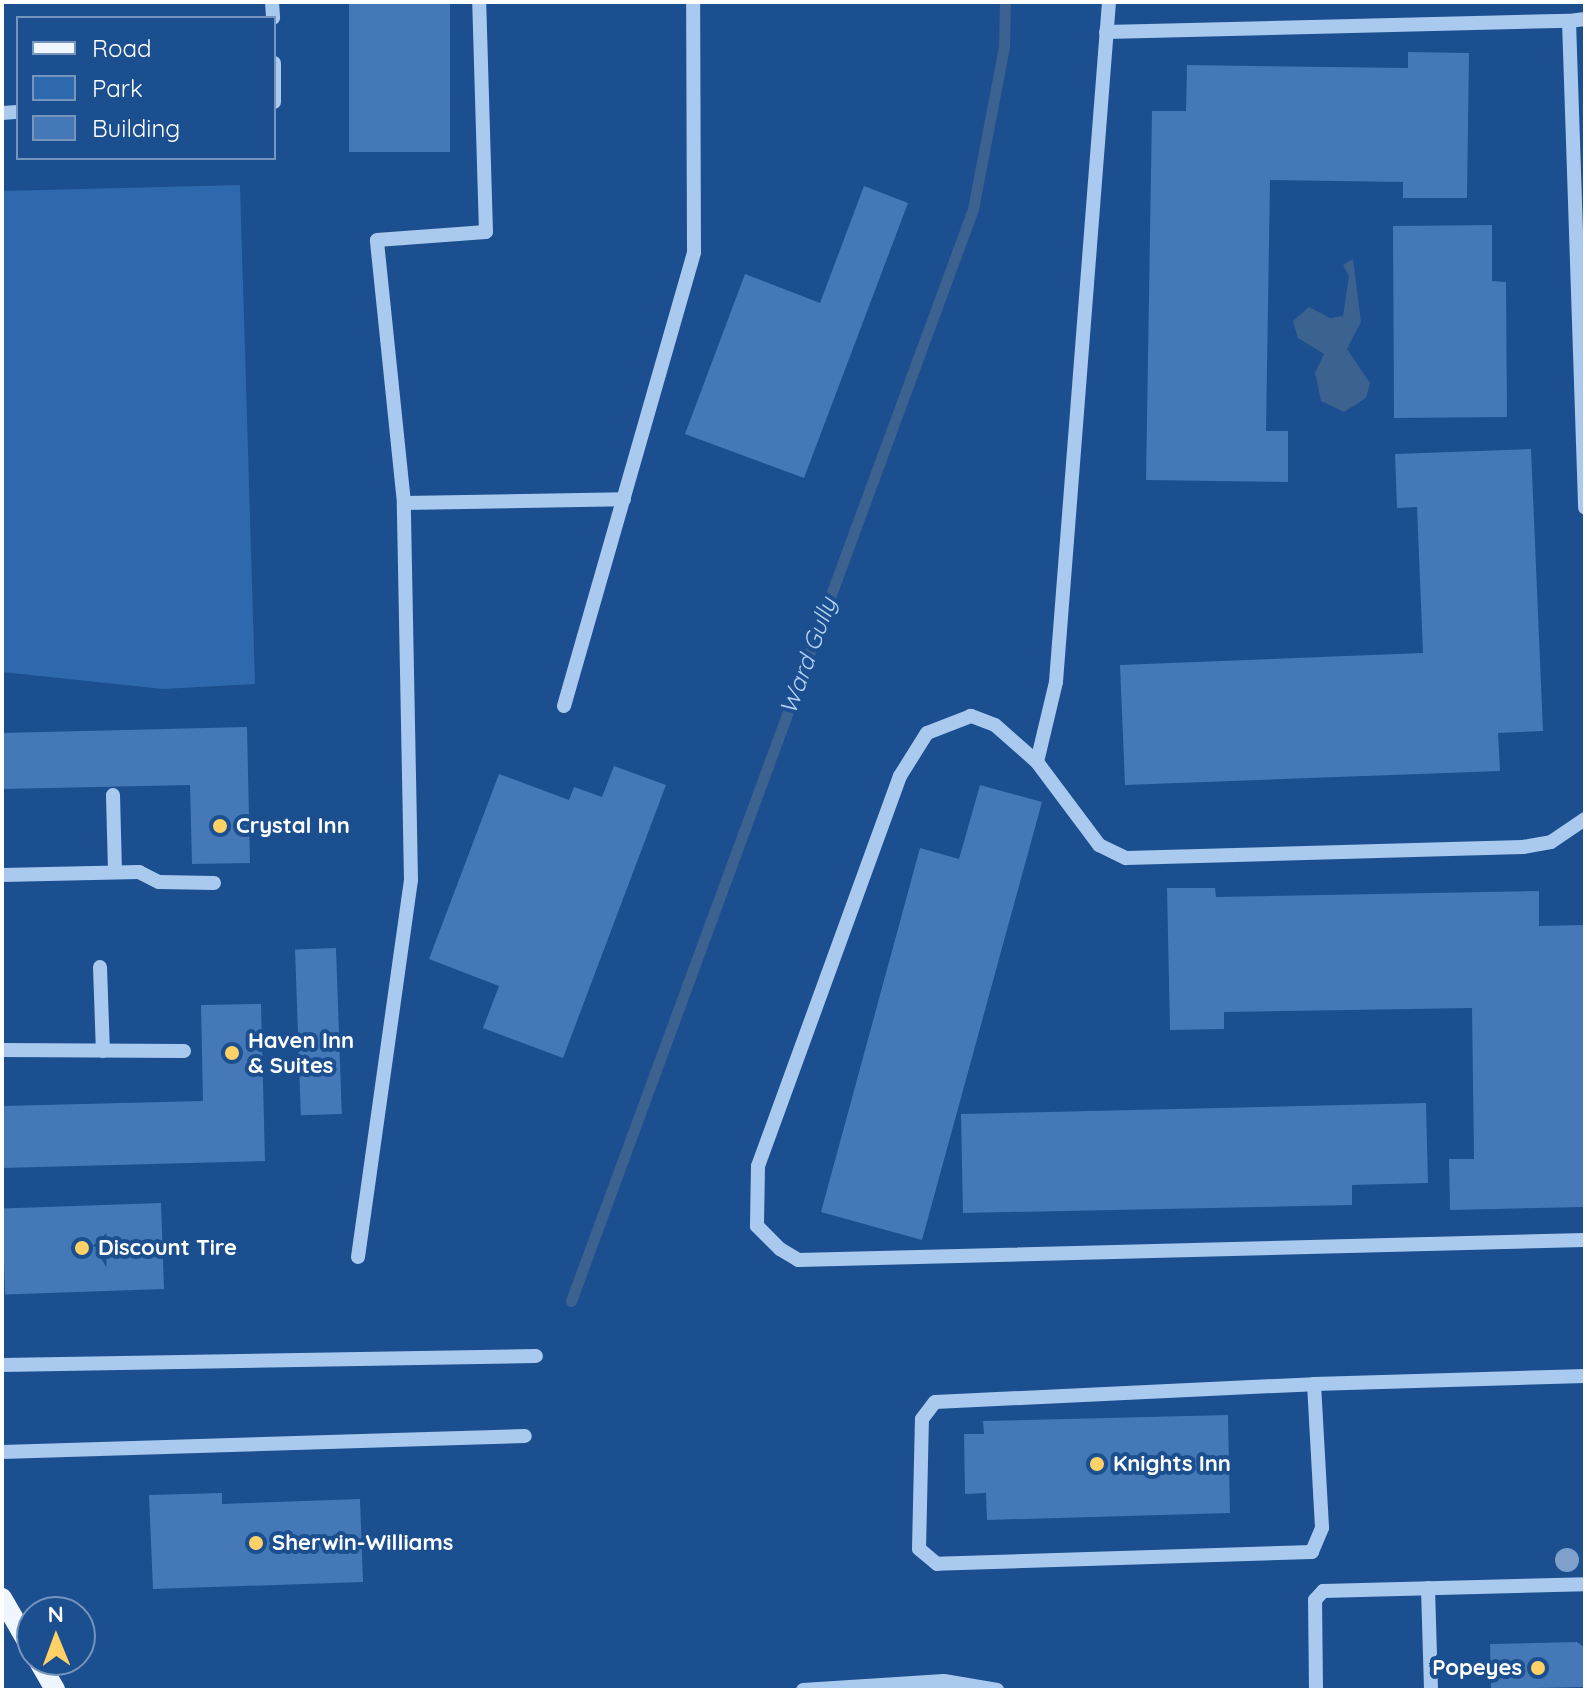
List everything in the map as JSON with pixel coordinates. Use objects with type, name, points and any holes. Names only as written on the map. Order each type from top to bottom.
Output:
[{"type":"main road","points":[[2,1598],[16,1622]]},
{"type":"lane","points":[[358,1257],[411,880],[404,503],[377,240],[486,232],[479,2]]},
{"type":"lane","points":[[564,706],[694,252],[693,2]]},
{"type":"lane","points":[[1037,762],[1056,682],[1109,2]]},
{"type":"lane","points":[[1106,32],[1585,19]]},
{"type":"lane","points":[[1569,21],[1585,508]]},
{"type":"lane","points":[[404,503],[624,499]]},
{"type":"lane","points":[[1585,819],[1551,842],[1523,847],[1126,858],[1099,845],[1037,762],[995,725],[971,716],[927,733],[900,776],[758,1166],[757,1226],[780,1249],[798,1260],[1585,1240]]},
{"type":"lane","points":[[113,795],[115,872]]},
{"type":"lane","points":[[2,875],[115,872],[214,883]]},
{"type":"lane","points":[[100,967],[103,1051]]},
{"type":"lane","points":[[2,1050],[184,1051]]},
{"type":"lane","points":[[2,1365],[536,1356]]},
{"type":"lane","points":[[1314,1384],[1322,1528],[1312,1552],[937,1564],[919,1549],[922,1419],[935,1402],[1314,1384],[1585,1376]]},
{"type":"lane","points":[[2,1452],[525,1436]]},
{"type":"lane","points":[[1316,1690],[1315,1600],[1323,1591],[1585,1584]]},
{"type":"lane","points":[[1428,1588],[1431,1690]]},
{"type":"lane","points":[[803,1690],[944,1681],[997,1690]]},
{"type":"green space","points":[[240,185],[255,684],[163,689],[2,672],[2,191]]},
{"type":"shaded area","points":[[1353,259],[1361,322],[1347,349],[1370,383],[1366,398],[1344,412],[1321,401],[1315,373],[1324,354],[1298,338],[1293,321],[1309,307],[1330,318],[1343,316],[1349,276],[1343,265]]},
{"type":"building","points":[[349,2],[450,2],[450,152],[349,152]]},
{"type":"building","points":[[1408,52],[1469,53],[1467,198],[1403,198],[1403,182],[1270,180],[1266,431],[1288,431],[1288,482],[1146,480],[1152,111],[1186,111],[1187,65],[1408,68]]},
{"type":"building","points":[[864,186],[908,203],[804,478],[685,434],[745,274],[820,303]]},
{"type":"building","points":[[1492,225],[1492,281],[1506,282],[1507,417],[1394,418],[1393,226]]},
{"type":"building","points":[[1531,449],[1543,731],[1498,733],[1500,771],[1125,785],[1120,665],[1423,653],[1417,507],[1397,508],[1395,454]]},
{"type":"building","name":"Crystal Inn","points":[[247,727],[250,863],[192,864],[190,785],[2,789],[2,733]]},
{"type":"building","points":[[614,766],[666,785],[563,1058],[483,1028],[499,986],[429,959],[499,774],[569,800],[574,787],[602,797]]},
{"type":"building","points":[[980,785],[1042,802],[922,1240],[821,1212],[920,848],[959,859]]},
{"type":"building","points":[[1167,888],[1215,888],[1216,897],[1539,891],[1539,926],[1583,925],[1585,1207],[1450,1210],[1449,1159],[1474,1159],[1472,1008],[1224,1012],[1224,1029],[1170,1030]]},
{"type":"building","points":[[336,948],[342,1114],[301,1115],[295,949]]},
{"type":"building","name":"Haven Inn & Suites","points":[[261,1004],[265,1161],[2,1168],[2,1106],[203,1101],[201,1005]]},
{"type":"building","points":[[1426,1103],[1428,1183],[1352,1185],[1352,1205],[963,1213],[961,1114]]},
{"type":"building","name":"Discount Tire","points":[[161,1203],[164,1289],[5,1294],[2,1209]]},
{"type":"building","name":"Knights Inn","points":[[1228,1415],[1230,1513],[987,1520],[986,1493],[965,1494],[964,1434],[984,1434],[983,1421]]},
{"type":"building","name":"Sherwin-Williams","points":[[222,1493],[222,1504],[360,1499],[363,1582],[153,1589],[149,1495]]},
{"type":"building","name":"Popeyes","points":[[1577,1642],[1585,1648],[1585,1687],[1491,1689],[1490,1644]]},
{"type":"waterway","name":"Ward Gully","points":[[571,1301],[973,209],[1004,47],[1005,2]]},
{"type":"place","name":"Crystal Inn","points":[[220,826]]},
{"type":"place","name":"Haven Inn & Suites","points":[[232,1053]]},
{"type":"place","name":"Discount Tire","points":[[82,1248]]},
{"type":"place","name":"Knights Inn","points":[[1097,1464]]},
{"type":"place","name":"Sherwin-Williams","points":[[256,1543]]},
{"type":"place","name":"Popeyes","points":[[1538,1668]]}]
